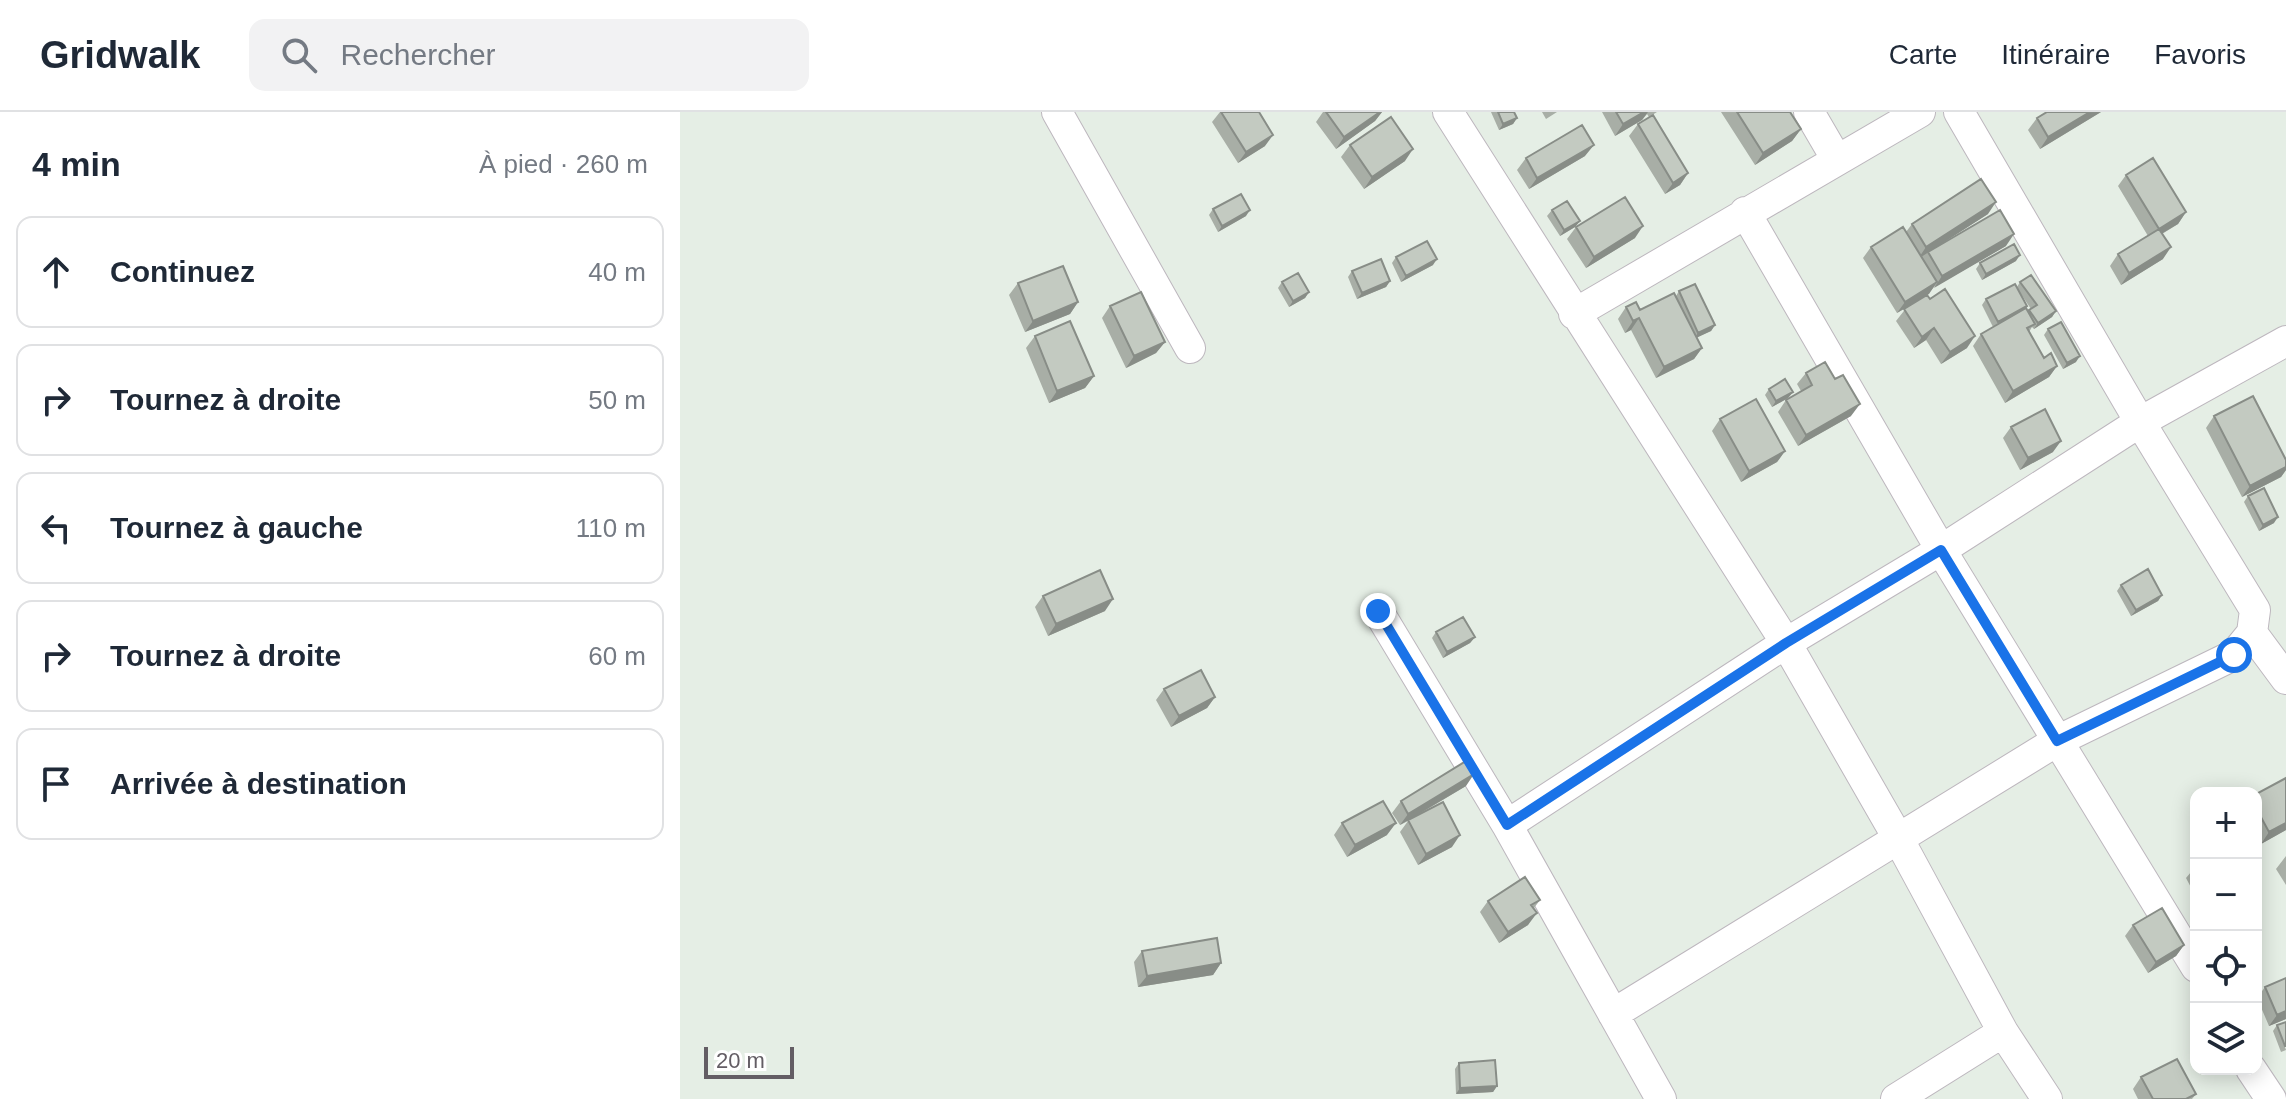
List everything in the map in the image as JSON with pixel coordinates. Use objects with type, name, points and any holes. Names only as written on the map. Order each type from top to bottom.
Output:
[{"type":"street","points":[[1057,112],[1190,348]]},
{"type":"street","points":[[1448,112],[1786,643],[1898,838],[2003,1032],[2047,1099]]},
{"type":"street","points":[[1809,112],[1837,160]]},
{"type":"street","points":[[1574,314],[1920,112]]},
{"type":"street","points":[[1613,1014],[2057,741],[2234,655],[2252,633],[2255,610],[2140,422],[1959,112]]},
{"type":"street","points":[[1745,212],[1941,550],[2190,957]]},
{"type":"street","points":[[1507,825],[1786,643],[1941,550],[2140,422],[2286,341]]},
{"type":"street","points":[[1378,611],[1507,825],[1661,1099]]},
{"type":"street","points":[[2252,633],[2286,679]]},
{"type":"street","points":[[1896,1099],[2003,1032]]},
{"type":"street","points":[[2255,1075],[2271,1099]]},
{"type":"building","points":[[1221,112],[1259,112],[1273,135],[1246,152]]},
{"type":"building","points":[[1326,112],[1380,112],[1344,137]]},
{"type":"building","points":[[1498,112],[1514,112],[1517,118],[1503,124]]},
{"type":"building","points":[[1616,112],[1644,112],[1623,124]]},
{"type":"building","points":[[1737,112],[1790,112],[1801,129],[1763,153]]},
{"type":"building","points":[[2047,112],[2090,112],[2048,137],[2037,118]]},
{"type":"building","points":[[1653,115],[1688,173],[1673,183],[1638,124]]},
{"type":"building","points":[[1391,117],[1413,149],[1372,177],[1350,145]]},
{"type":"building","points":[[1582,125],[1594,145],[1537,178],[1526,158]]},
{"type":"building","points":[[2153,158],[2186,212],[2159,229],[2126,175]]},
{"type":"building","points":[[1981,179],[1996,202],[1926,247],[1912,224]]},
{"type":"building","points":[[1241,194],[1250,210],[1222,226],[1213,209]]},
{"type":"building","points":[[1625,197],[1643,226],[1594,257],[1576,227]]},
{"type":"building","points":[[1567,201],[1580,221],[1564,230],[1552,210]]},
{"type":"building","points":[[2000,210],[2014,234],[1942,276],[1928,252]]},
{"type":"building","points":[[1903,227],[1937,282],[1905,302],[1871,247]]},
{"type":"building","points":[[2159,229],[2171,247],[2129,273],[2118,254]]},
{"type":"building","points":[[1427,241],[1437,259],[1406,276],[1396,257]]},
{"type":"building","points":[[2014,244],[2020,255],[1986,274],[1980,263]]},
{"type":"building","points":[[1381,259],[1390,281],[1362,293],[1352,271]]},
{"type":"building","points":[[1063,266],[1078,302],[1033,321],[1018,283]]},
{"type":"building","points":[[1298,273],[1309,292],[1293,301],[1282,282]]},
{"type":"building","points":[[2031,275],[2056,311],[2038,323],[2029,310],[2037,305],[2020,282]]},
{"type":"building","points":[[1695,284],[1715,325],[1698,333],[1679,291]]},
{"type":"building","points":[[2015,284],[2027,306],[1998,322],[1986,299]]},
{"type":"building","points":[[1945,289],[1975,336],[1950,352],[1934,328],[1922,337],[1904,309],[1927,295],[1930,299]]},
{"type":"building","points":[[1141,292],[1165,342],[1134,356],[1110,306]]},
{"type":"building","points":[[1674,293],[1702,348],[1664,367],[1639,318],[1633,321],[1626,307],[1636,302],[1640,310]]},
{"type":"building","points":[[2026,308],[2035,324],[2027,328],[2044,358],[2051,353],[2057,366],[2013,391],[1981,334]]},
{"type":"building","points":[[1070,321],[1094,376],[1057,391],[1035,336]]},
{"type":"building","points":[[2061,322],[2080,356],[2067,363],[2048,329]]},
{"type":"building","points":[[1825,362],[1835,379],[1843,375],[1860,404],[1806,435],[1786,400],[1812,385],[1806,373]]},
{"type":"building","points":[[1785,379],[1793,392],[1776,401],[1769,389]]},
{"type":"building","points":[[2253,396],[2286,460],[2286,467],[2250,486],[2214,416]]},
{"type":"building","points":[[1756,399],[1785,451],[1749,471],[1720,419]]},
{"type":"building","points":[[2045,409],[2061,441],[2028,458],[2011,427]]},
{"type":"building","points":[[2264,488],[2278,517],[2263,525],[2248,496]]},
{"type":"building","points":[[2148,569],[2162,595],[2136,610],[2121,585]]},
{"type":"building","points":[[1100,570],[1113,599],[1056,624],[1043,596]]},
{"type":"building","points":[[1463,617],[1475,637],[1447,652],[1436,632]]},
{"type":"building","points":[[1201,670],[1215,697],[1179,716],[1164,689]]},
{"type":"building","points":[[1466,761],[1474,774],[1408,814],[1401,801]]},
{"type":"building","points":[[2286,778],[2286,823],[2269,832],[2262,819],[2262,791]]},
{"type":"building","points":[[1383,801],[1396,823],[1355,845],[1342,823]]},
{"type":"building","points":[[1443,802],[1460,835],[1426,854],[1408,820]]},
{"type":"building","points":[[1525,877],[1540,900],[1531,905],[1537,913],[1508,932],[1488,901]]},
{"type":"building","points":[[2162,908],[2184,945],[2156,962],[2133,925]]},
{"type":"building","points":[[1217,938],[1221,963],[1147,976],[1142,951]]},
{"type":"building","points":[[2286,978],[2286,1011],[2277,1015],[2265,987]]},
{"type":"building","points":[[2286,1022],[2286,1046],[2285,1046],[2277,1025]]},
{"type":"building","points":[[2177,1059],[2196,1094],[2186,1099],[2153,1099],[2141,1077]]},
{"type":"building","points":[[1495,1060],[1497,1086],[1460,1088],[1459,1063]]},
{"type":"route","points":[[1378,611],[1507,825],[1786,643],[1941,550],[2057,741],[2234,655]]}]
